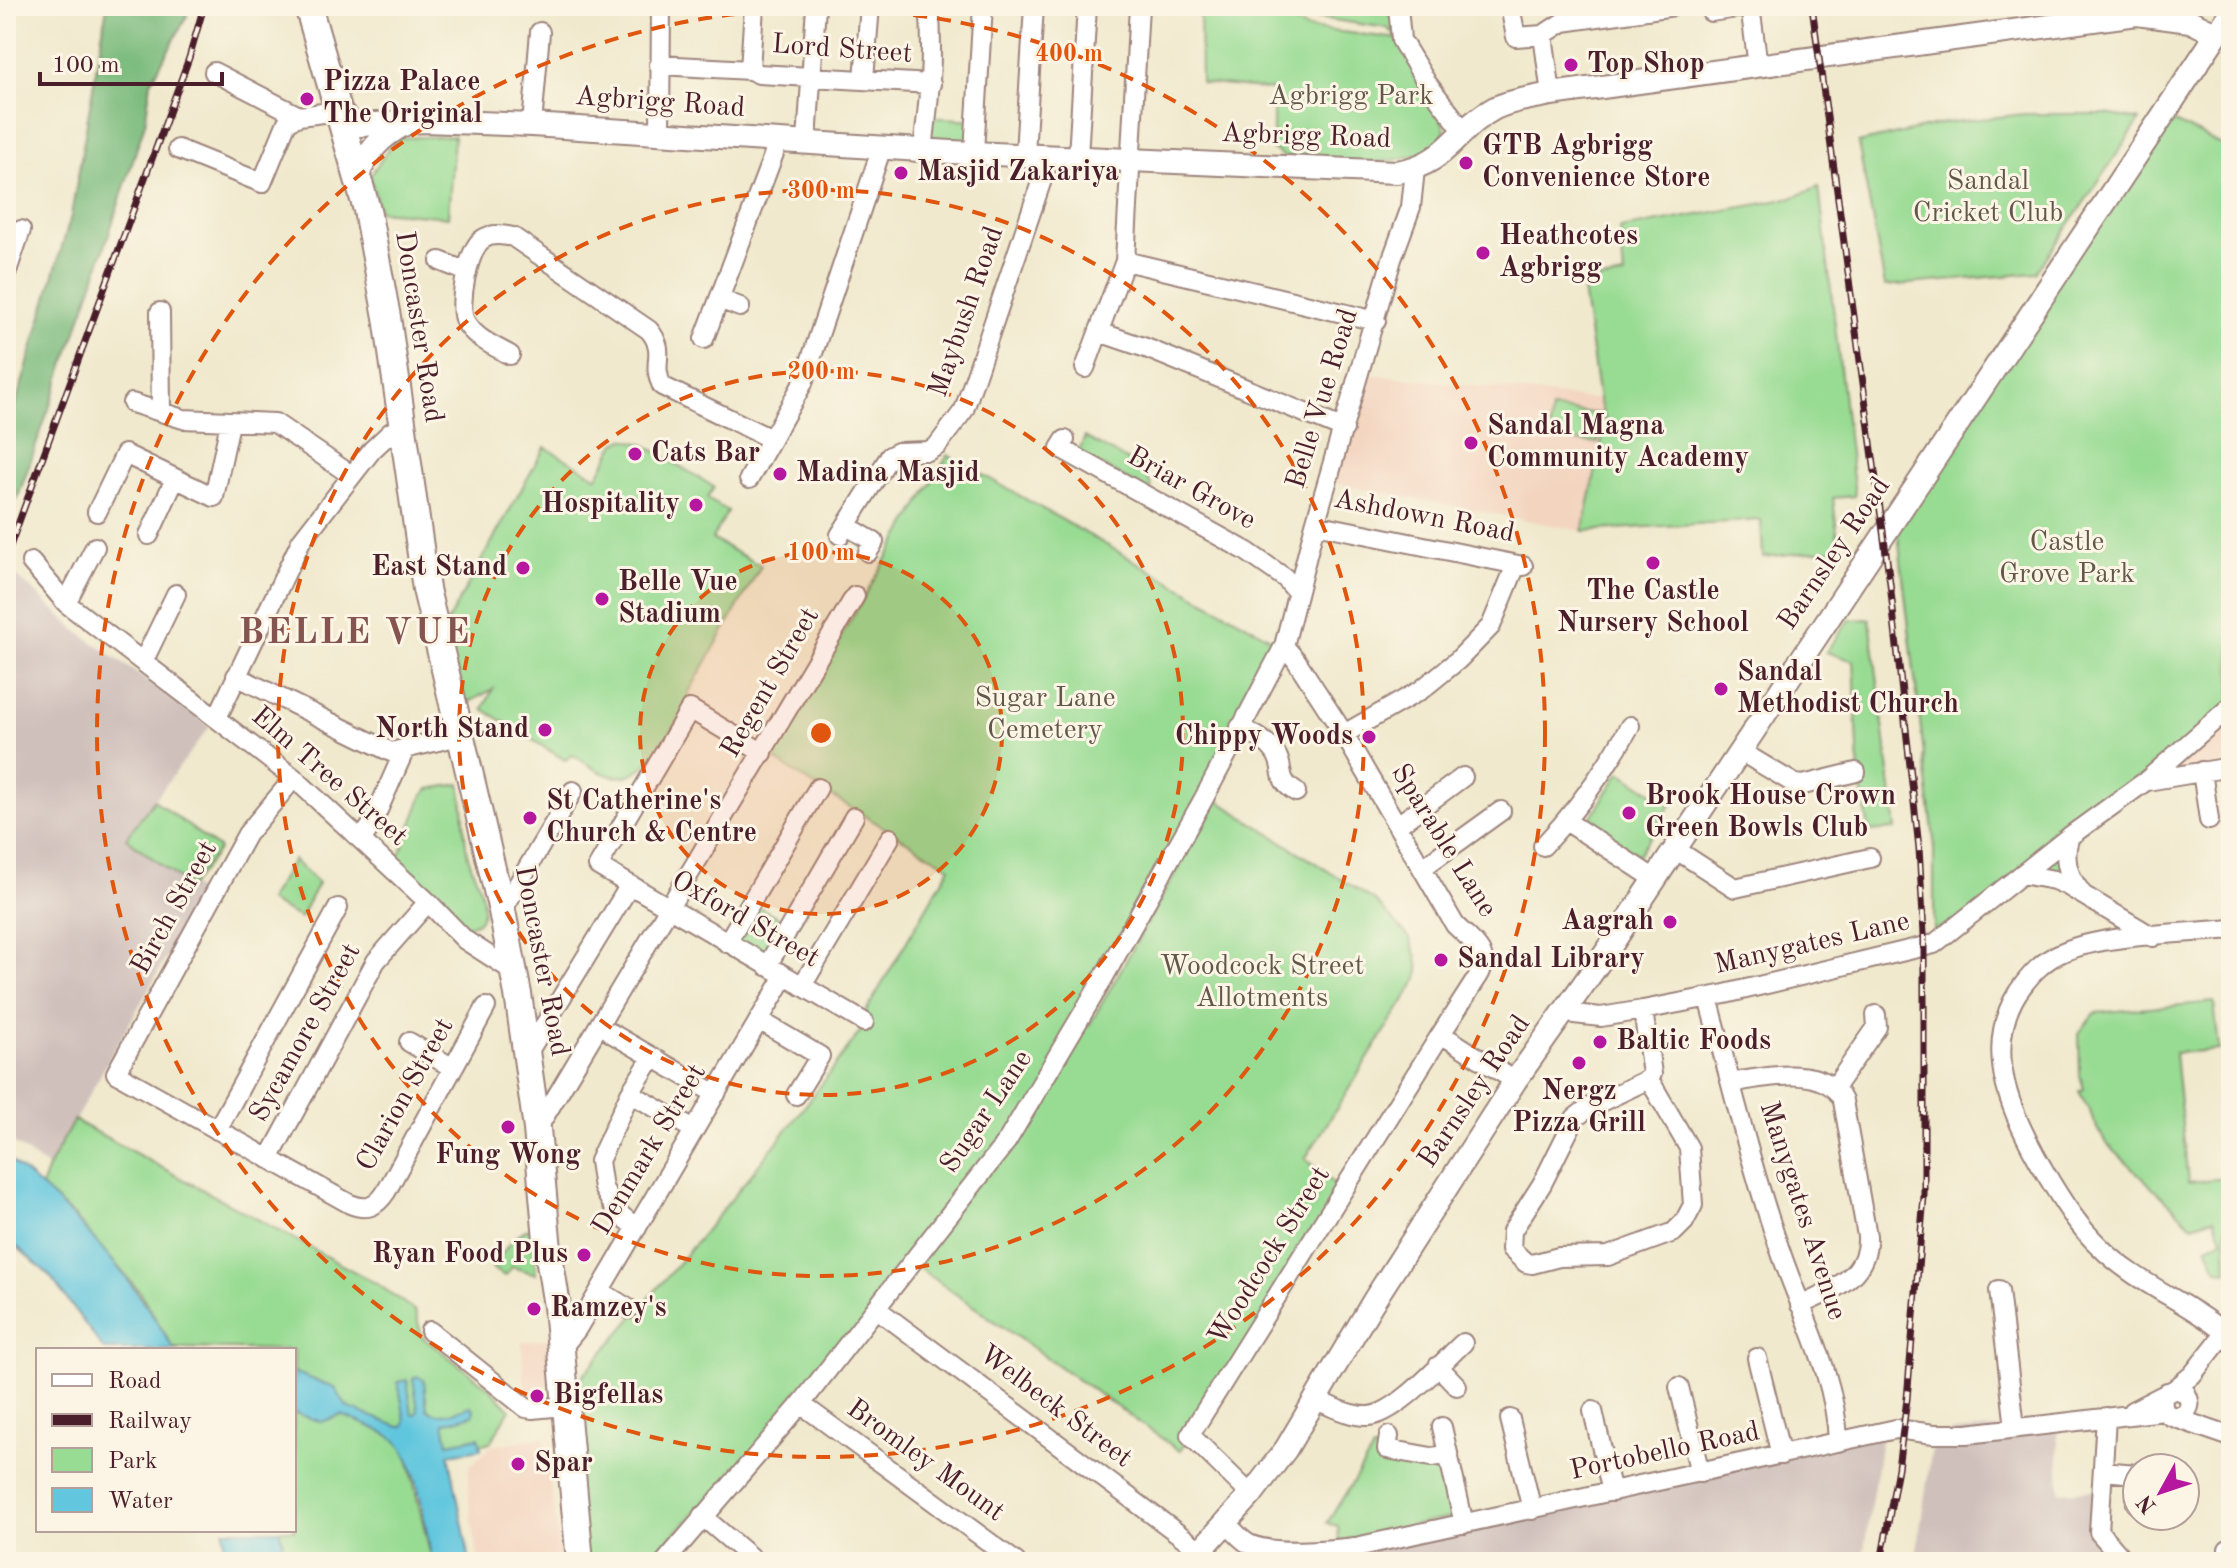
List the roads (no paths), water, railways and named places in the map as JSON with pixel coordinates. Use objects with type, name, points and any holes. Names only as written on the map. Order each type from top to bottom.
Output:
[{"type":"highway","name":"Doncaster Road","points":[[308,6],[367,210],[387,317],[426,589],[513,971],[537,1129],[580,1562]]},
{"type":"main road","name":"Agbrigg Road","points":[[339,111],[410,121],[532,125],[882,147],[1375,172],[1415,169],[1441,155],[1473,124],[1495,109],[1551,94],[1758,66],[2106,12],[2172,18],[2198,24],[2217,34]]},
{"type":"main road","name":"Barnsley Road","points":[[1195,1556],[1251,1495],[1286,1449],[1314,1399],[1515,1081],[1655,879],[2231,13]]},
{"type":"main road","points":[[327,73],[345,99],[368,115]]},
{"type":"main road","name":"Agbrigg Road","points":[[339,111],[349,121],[360,125],[410,121]]},
{"type":"main road","points":[[357,177],[375,144],[384,135],[410,121]]},
{"type":"street","points":[[660,133],[661,6]]},
{"type":"street","points":[[750,70],[754,6]]},
{"type":"street","points":[[807,141],[816,6]]},
{"type":"street","points":[[864,79],[870,6]]},
{"type":"street","points":[[923,149],[933,41],[929,6]]},
{"type":"street","points":[[974,152],[983,6]]},
{"type":"street","points":[[1025,154],[1034,6]]},
{"type":"street","points":[[1078,157],[1087,6]]},
{"type":"street","points":[[1085,368],[1125,261],[1139,6]]},
{"type":"street","points":[[1398,6],[1401,40],[1427,83],[1465,133]]},
{"type":"street","points":[[1510,6],[1516,37],[1543,35],[1562,14],[1674,6]]},
{"type":"street","points":[[1710,6],[1711,12],[1750,6],[1758,66]]},
{"type":"street","points":[[532,125],[540,32]]},
{"type":"street","points":[[1543,35],[1551,94]]},
{"type":"street","name":"Lord Street","points":[[659,65],[931,84]]},
{"type":"street","points":[[214,72],[299,116]]},
{"type":"street","points":[[178,149],[262,183],[287,122],[299,116],[339,111]]},
{"type":"street","points":[[704,339],[779,140]]},
{"type":"street","points":[[749,479],[803,383],[882,147]]},
{"type":"street","name":"Maybush Road","points":[[868,552],[874,542],[843,530],[890,456],[898,452],[928,451],[937,446],[964,410],[1050,156]]},
{"type":"street","name":"Belle Vue Road","points":[[1284,646],[1315,524],[1392,259],[1411,207],[1415,169]]},
{"type":"street","points":[[6,274],[21,230]]},
{"type":"street","points":[[510,355],[473,333],[463,319],[461,309],[467,272],[478,243],[484,238],[500,235],[513,237],[649,330],[658,341],[660,352],[656,367],[662,386],[771,439]]},
{"type":"street","points":[[440,261],[467,272]]},
{"type":"street","points":[[1125,261],[1376,321]]},
{"type":"street","points":[[719,299],[740,307]]},
{"type":"street","points":[[160,312],[161,412]]},
{"type":"street","points":[[1099,332],[1146,348],[1344,429]]},
{"type":"street","points":[[464,351],[473,333]]},
{"type":"street","points":[[132,403],[183,419],[275,423],[351,475]]},
{"type":"street","points":[[97,512],[125,454],[214,497],[230,423]]},
{"type":"street","points":[[217,718],[301,541],[380,441],[391,432],[402,430]]},
{"type":"street","name":"Briar Grove","points":[[1065,440],[1060,448],[1246,551],[1285,578],[1296,591]]},
{"type":"street","points":[[149,535],[175,479]]},
{"type":"street","name":"Ashdown Road","points":[[1315,524],[1520,565],[1491,626],[1458,660],[1421,690],[1344,734]]},
{"type":"street","points":[[66,603],[95,547]]},
{"type":"street","name":"Elm Tree Street","points":[[31,562],[66,603],[294,778],[471,944],[513,971]]},
{"type":"street","points":[[143,662],[176,594]]},
{"type":"street","name":"Regent Street","points":[[537,1129],[605,1029],[669,909],[855,596]]},
{"type":"street","name":"Sparable Lane","points":[[1284,646],[1344,734],[1455,925],[1480,949],[1484,958],[1484,967],[1441,1034]]},
{"type":"street","name":"Sugar Lane","points":[[665,1562],[801,1404],[1007,1141],[1096,991],[1203,800],[1284,646]]},
{"type":"street","points":[[236,676],[391,752],[451,738]]},
{"type":"street","name":"Manygates Lane","points":[[1565,1013],[1601,1017],[1708,998],[1934,944],[2070,836],[2146,781],[2231,706]]},
{"type":"street","name":"Oxford Street","points":[[763,753],[690,709],[598,866],[864,1022]]},
{"type":"street","points":[[1543,846],[1566,821],[1615,753],[1630,726]]},
{"type":"street","points":[[1240,727],[1273,750],[1278,757],[1281,777],[1286,786],[1296,792]]},
{"type":"street","points":[[361,840],[371,826],[405,749]]},
{"type":"street","points":[[1740,751],[1795,784],[1803,785],[1856,772]]},
{"type":"street","points":[[2146,781],[2231,767]]},
{"type":"street","points":[[2202,771],[2209,820]]},
{"type":"street","points":[[1398,825],[1463,777]]},
{"type":"street","name":"Birch Street","points":[[217,1130],[116,1073],[247,834],[294,778]]},
{"type":"street","points":[[727,943],[818,788]]},
{"type":"street","points":[[471,944],[487,939],[503,918],[573,791]]},
{"type":"street","points":[[1422,868],[1501,811]]},
{"type":"street","points":[[767,966],[854,817]]},
{"type":"street","points":[[1566,821],[1655,879]]},
{"type":"street","points":[[2070,836],[2065,848],[2066,859],[2071,880],[2082,894]]},
{"type":"street","points":[[802,986],[890,838]]},
{"type":"street","points":[[1675,849],[1735,888],[1870,858]]},
{"type":"street","points":[[2022,874],[2054,880],[2153,937]]},
{"type":"street","points":[[527,1054],[630,885]]},
{"type":"street","name":"Sycamore Street","points":[[269,1159],[376,961],[428,902]]},
{"type":"street","points":[[269,1159],[217,1130],[338,908]]},
{"type":"street","points":[[2228,1332],[2117,1262],[2086,1233],[2063,1202],[2024,1136],[2005,1083],[2001,1062],[2005,1023],[2012,1002],[2034,971],[2046,961],[2079,946],[2231,929]]},
{"type":"street","name":"Denmark Street","points":[[560,1350],[600,1291],[785,976]]},
{"type":"street","name":"Manygates Avenue","points":[[1708,998],[1779,1249],[1828,1383],[1837,1419],[1838,1442]]},
{"type":"street","name":"Clarion Street","points":[[269,1159],[350,1204],[372,1207],[386,1192],[486,1007]]},
{"type":"street","points":[[1643,1010],[1653,1068],[1649,1079],[1588,1108],[1575,1118],[1542,1184],[1512,1231],[1511,1249],[1526,1263],[1540,1264],[1559,1257],[1608,1256],[1674,1232],[1684,1222],[1693,1205],[1689,1148],[1649,1079]]},
{"type":"street","points":[[1834,1088],[1877,1027],[1876,1015]]},
{"type":"street","points":[[759,1020],[820,1056],[796,1095]]},
{"type":"street","points":[[605,1029],[716,1094]]},
{"type":"street","points":[[1441,1034],[1515,1081]]},
{"type":"street","name":"Woodcock Street","points":[[1251,1495],[1190,1435],[1441,1034]]},
{"type":"street","points":[[409,1042],[453,1068]]},
{"type":"street","points":[[637,1228],[617,1212],[603,1188],[599,1161],[630,1093],[652,1058]]},
{"type":"street","points":[[1731,1083],[1800,1077],[1824,1081],[1834,1088],[1843,1101],[1867,1245],[1861,1266],[1854,1275],[1829,1292],[1800,1305]]},
{"type":"street","points":[[630,1093],[694,1130]]},
{"type":"street","points":[[1999,1290],[2015,1428]]},
{"type":"street","points":[[600,1291],[630,1308]]},
{"type":"street","name":"Welbeck Street","points":[[877,1309],[1195,1556]]},
{"type":"street","points":[[430,1331],[526,1408],[564,1406]]},
{"type":"street","name":"Portobello Road","points":[[2116,1416],[2171,1390],[2192,1375],[2228,1332]]},
{"type":"street","points":[[1314,1399],[1348,1413],[1367,1416],[1381,1413],[1396,1404],[1463,1343]]},
{"type":"street","points":[[1757,1358],[1781,1455]]},
{"type":"street","points":[[1438,1366],[1457,1386]]},
{"type":"street","points":[[2190,1405],[2192,1375]]},
{"type":"street","points":[[1679,1387],[1700,1473]]},
{"type":"street","points":[[2201,1426],[2186,1393],[2171,1390],[2162,1400],[2167,1414],[2231,1437]]},
{"type":"street","name":"Bromley Mount","points":[[801,1404],[1016,1562]]},
{"type":"street","name":"Portobello Road","points":[[1226,1522],[1252,1545],[1314,1550],[1356,1547],[1903,1428],[1951,1435],[2116,1416],[2183,1416],[2190,1405]]},
{"type":"street","points":[[1593,1411],[1612,1492]]},
{"type":"street","points":[[2116,1416],[2103,1471],[2099,1532],[2125,1562]]},
{"type":"street","points":[[1510,1419],[1532,1510]]},
{"type":"street","points":[[1442,1427],[1464,1524]]},
{"type":"street","points":[[1389,1436],[1387,1449],[1431,1457],[1448,1455]]},
{"type":"street","points":[[2103,1471],[2121,1473]]},
{"type":"street","points":[[2101,1502],[2121,1503]]},
{"type":"street","points":[[702,1516],[756,1562]]},
{"type":"water","points":[[6,1157],[55,1199],[119,1268],[173,1348],[103,1348],[50,1276],[6,1237]]},
{"type":"water","points":[[296,1373],[335,1388],[347,1407],[399,1427],[404,1426],[405,1420],[398,1382],[407,1380],[412,1414],[416,1414],[413,1379],[417,1376],[424,1380],[427,1409],[432,1412],[448,1413],[471,1406],[473,1415],[444,1423],[448,1443],[479,1437],[481,1449],[449,1454],[470,1562],[432,1562],[415,1477],[402,1447],[393,1438],[341,1415],[322,1422],[296,1414]]},
{"type":"water","points":[[224,1532],[280,1532],[283,1542],[277,1547],[284,1562],[225,1562]]},
{"type":"railway","points":[[6,557],[189,58],[204,6]]},
{"type":"railway","points":[[1812,6],[1890,583],[1919,848],[1924,934],[1924,1196],[1907,1399],[1881,1562]]},
{"type":"place","name":"Top Shop","points":[[1571,65]]},
{"type":"place","name":"Pizza Palace The Original","points":[[307,99]]},
{"type":"place","name":"GTB Agbrigg Convenience Store","points":[[1466,163]]},
{"type":"place","name":"Masjid Zakariya","points":[[901,173]]},
{"type":"place","name":"Heathcotes Agbrigg","points":[[1483,253]]},
{"type":"place","name":"Sandal Magna Community Academy","points":[[1471,443]]},
{"type":"place","name":"Cats Bar","points":[[635,454]]},
{"type":"place","name":"Madina Masjid","points":[[780,474]]},
{"type":"place","name":"Hospitality","points":[[696,505]]},
{"type":"place","name":"The Castle Nursery School","points":[[1653,563]]},
{"type":"place","name":"East Stand","points":[[523,568]]},
{"type":"place","name":"Belle Vue Stadium","points":[[602,599]]},
{"type":"place","name":"Sandal Methodist Church","points":[[1721,689]]},
{"type":"place","name":"North Stand","points":[[545,730]]},
{"type":"place","name":"Chippy Woods","points":[[1369,737]]},
{"type":"place","name":"Brook House Crown Green Bowls Club","points":[[1629,813]]},
{"type":"place","name":"St Catherine's Church & Centre","points":[[530,818]]},
{"type":"place","name":"Aagrah","points":[[1670,922]]},
{"type":"place","name":"Sandal Library","points":[[1441,960]]},
{"type":"place","name":"Baltic Foods","points":[[1600,1042]]},
{"type":"place","name":"Nergz Pizza Grill","points":[[1579,1063]]},
{"type":"place","name":"Fung Wong","points":[[508,1127]]},
{"type":"place","name":"Ryan Food Plus","points":[[584,1255]]},
{"type":"place","name":"Ramzey's","points":[[534,1309]]},
{"type":"place","name":"Bigfellas","points":[[537,1396]]},
{"type":"place","name":"Spar","points":[[518,1464]]},
{"type":"district","name":"BELLE VUE","points":[[355,634]]},
{"type":"park label","name":"Agbrigg Park","points":[[1351,97]]},
{"type":"park label","name":"Sandal Cricket Club","points":[[1988,198]]},
{"type":"park label","name":"Castle Grove Park","points":[[2067,559]]},
{"type":"park label","name":"Sugar Lane Cemetery","points":[[1045,715]]},
{"type":"park label","name":"Woodcock Street Allotments","points":[[1262,983]]}]
